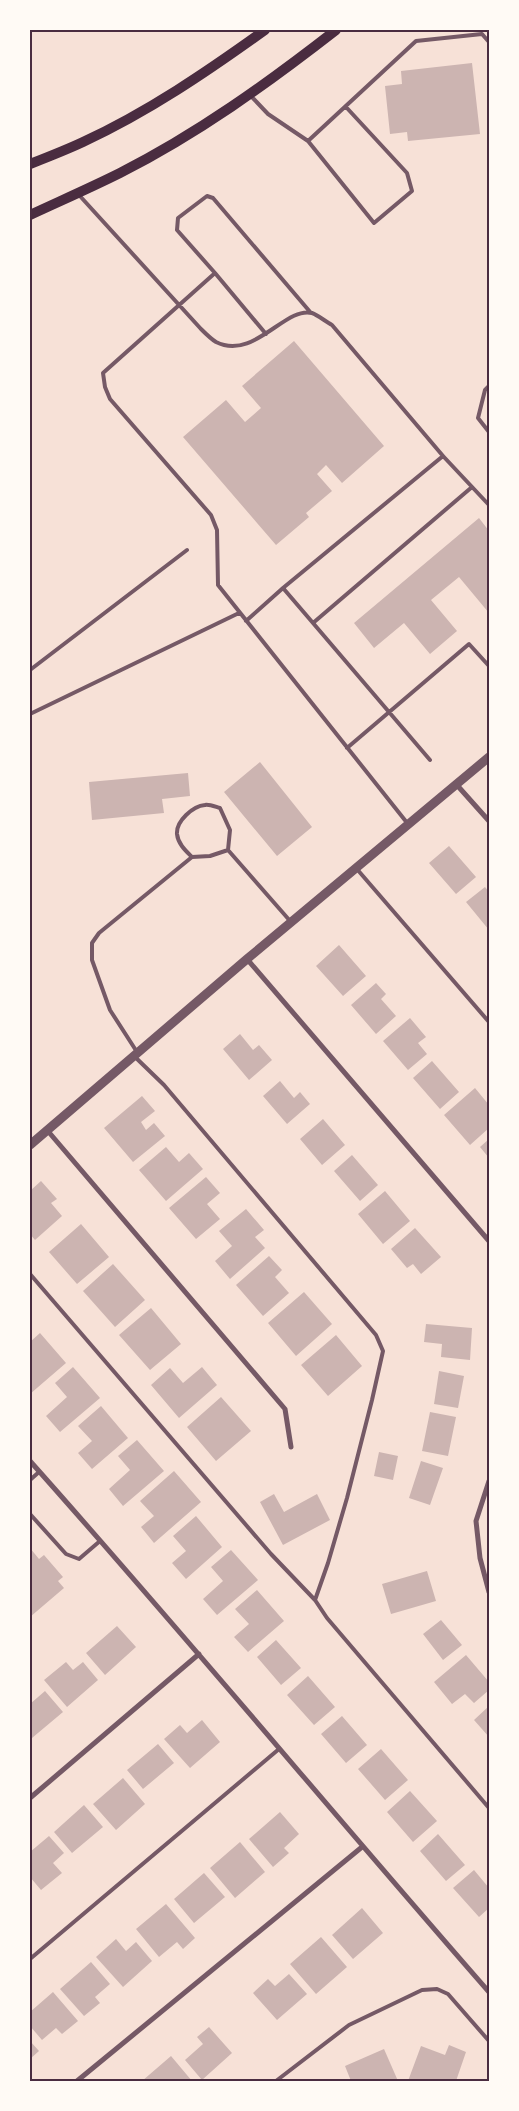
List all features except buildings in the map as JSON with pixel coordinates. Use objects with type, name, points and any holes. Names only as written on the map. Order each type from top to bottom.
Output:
[{"type":"main road","points":[[30,164],[84,142],[150,106],[212,68],[265,30]]},
{"type":"main road","points":[[30,215],[121,172],[203,125],[250,94],[336,30]]},
{"type":"street","points":[[30,1145],[291,922],[489,757]]},
{"type":"street","points":[[456,784],[489,821]]},
{"type":"street","points":[[247,960],[489,1241]]},
{"type":"street","points":[[47,1130],[285,1409],[291,1447]]},
{"type":"street","points":[[30,1461],[199,1654],[362,1847],[489,1992]]},
{"type":"street","points":[[489,1481],[476,1521],[480,1558],[489,1592]]},
{"type":"street","points":[[30,1798],[199,1654]]},
{"type":"street","points":[[77,2081],[362,1847]]},
{"type":"lane","points":[[308,142],[346,107],[369,82],[416,40],[482,34],[489,42]]},
{"type":"lane","points":[[250,94],[268,114],[308,142],[374,222],[412,191],[407,173],[346,107]]},
{"type":"lane","points":[[78,193],[201,329],[216,342],[232,346],[246,344],[298,314],[312,313]]},
{"type":"lane","points":[[266,334],[177,230],[176,223],[178,218],[207,196],[213,198],[312,313],[332,325],[443,456],[489,505]]},
{"type":"lane","points":[[215,273],[103,373],[105,387],[110,398],[212,515],[217,530],[218,585],[408,824]]},
{"type":"lane","points":[[489,386],[485,390],[478,418],[489,432]]},
{"type":"lane","points":[[246,621],[283,588],[443,456]]},
{"type":"lane","points":[[313,623],[472,487]]},
{"type":"lane","points":[[30,670],[187,550]]},
{"type":"lane","points":[[283,588],[430,760]]},
{"type":"lane","points":[[30,714],[239,613]]},
{"type":"lane","points":[[347,748],[470,644],[489,666]]},
{"type":"lane","points":[[192,857],[183,849],[177,834],[180,823],[191,810],[206,804],[220,808],[230,830],[228,850],[291,922]]},
{"type":"lane","points":[[228,850],[210,856],[192,857],[99,933],[92,943],[92,960],[110,1010],[136,1054],[376,1334],[383,1351],[347,1498],[328,1563],[314,1600]]},
{"type":"lane","points":[[356,868],[489,1022]]},
{"type":"lane","points":[[30,1274],[271,1554],[314,1600],[327,1618],[489,1808]]},
{"type":"lane","points":[[30,1480],[40,1472]]},
{"type":"lane","points":[[30,1514],[66,1554],[79,1559],[100,1541]]},
{"type":"lane","points":[[30,1959],[279,1749]]},
{"type":"lane","points":[[276,2081],[349,2025],[422,1990],[437,1990],[448,1994],[489,2041]]}]
